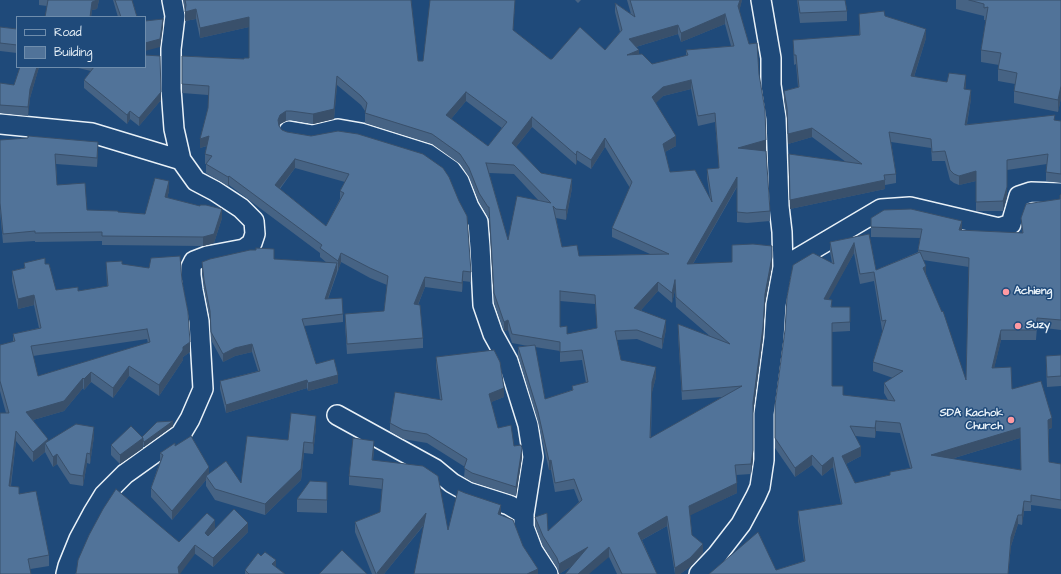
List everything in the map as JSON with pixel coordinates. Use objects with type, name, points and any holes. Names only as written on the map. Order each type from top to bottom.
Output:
[{"type":"street","points":[[66,574],[79,539],[92,513],[104,495],[125,474],[181,434],[190,419],[203,389],[199,321],[191,275],[191,267],[194,261],[207,256],[244,249],[252,243],[255,234],[254,221],[241,208],[196,180],[182,160],[174,129],[171,89],[175,16],[172,0]]},
{"type":"street","points":[[699,574],[717,555],[741,524],[760,487],[764,460],[764,414],[774,338],[776,305],[783,267],[776,118],[771,85],[771,58],[761,0]]},
{"type":"street","points":[[0,124],[92,132],[182,160]]},
{"type":"street","points":[[289,131],[313,135],[338,129],[361,133],[428,154],[451,170],[459,181],[469,207],[478,222],[483,305],[493,334],[508,362],[528,425],[533,457],[524,514],[524,527],[533,551],[548,574]]},
{"type":"street","points":[[783,267],[881,209],[910,208],[999,228],[1011,224],[1018,196],[1031,192],[1061,193]]},
{"type":"street","points":[[337,415],[435,469],[468,492],[508,505],[524,514]]},
{"type":"building","points":[[48,0],[97,0],[92,2],[90,16],[45,16]]},
{"type":"building","points":[[115,0],[132,0],[137,16],[121,16]]},
{"type":"building","points":[[185,0],[411,0],[418,61],[423,61],[430,0],[515,0],[513,30],[552,59],[580,27],[605,50],[622,30],[615,3],[635,17],[630,0],[740,0],[738,6],[749,44],[757,43],[759,74],[765,110],[766,140],[738,148],[766,151],[770,211],[747,213],[737,212],[737,177],[687,264],[732,262],[732,245],[753,244],[772,246],[772,257],[765,294],[763,327],[753,403],[753,450],[751,464],[735,465],[737,483],[689,506],[692,535],[703,544],[690,558],[675,568],[667,516],[638,533],[657,574],[622,574],[609,547],[578,574],[565,574],[588,547],[559,564],[557,558],[543,536],[535,517],[547,513],[548,531],[582,500],[574,479],[555,483],[551,460],[549,461],[538,412],[518,347],[535,345],[545,399],[573,390],[572,386],[588,382],[582,350],[560,352],[560,342],[512,334],[508,320],[504,322],[494,293],[489,207],[479,193],[469,168],[460,154],[432,134],[365,113],[367,103],[337,76],[334,109],[313,114],[286,111],[280,115],[278,120],[279,126],[282,130],[287,132],[311,136],[338,131],[358,134],[423,154],[443,168],[449,177],[467,216],[471,272],[463,271],[462,283],[425,277],[414,304],[420,305],[423,338],[347,344],[345,314],[384,311],[388,276],[341,253],[338,261],[320,248],[322,245],[229,176],[228,177],[206,164],[212,156],[205,154],[209,136],[200,139],[208,108],[209,86],[182,84],[182,56],[249,58],[249,17],[200,28],[196,9],[185,12]],"holes":[[[725,14],[734,46],[686,50],[688,55],[652,64],[642,54],[627,55],[639,50],[629,39],[678,25],[681,33]],[[691,80],[698,116],[715,113],[719,168],[707,169],[712,202],[695,170],[670,172],[663,144],[676,136],[652,97],[663,87]],[[466,92],[507,122],[488,146],[446,115]],[[532,117],[576,155],[577,151],[591,160],[605,138],[632,182],[612,228],[669,254],[579,256],[577,245],[562,247],[553,206],[556,209],[566,210],[572,179],[541,173],[512,143]],[[295,159],[349,174],[340,191],[344,193],[326,226],[275,185]],[[486,163],[514,165],[551,203],[517,196],[508,240]],[[675,280],[676,297],[730,344],[678,324],[682,391],[742,386],[650,438],[652,382],[656,367],[621,360],[615,331],[637,330],[662,339],[666,320],[634,308],[658,282],[672,293]],[[560,291],[595,295],[597,328],[567,334],[567,326],[560,327]]]},
{"type":"building","points":[[798,0],[845,0],[847,11],[800,13]]},
{"type":"building","points":[[969,0],[1061,0],[1061,86],[1058,100],[1014,91],[1017,73],[998,69],[1001,53],[981,50],[988,7],[984,8],[984,4]]},
{"type":"building","points":[[884,11],[885,16],[926,29],[911,76],[947,82],[949,73],[966,75],[964,89],[971,90],[965,125],[1055,115],[1054,120],[1061,121],[1061,174],[1046,172],[1048,154],[1007,160],[1007,187],[1003,201],[976,202],[976,171],[959,176],[954,174],[950,170],[945,151],[932,152],[931,139],[889,132],[896,174],[884,175],[885,180],[790,200],[789,154],[862,164],[812,128],[788,134],[787,108],[784,91],[799,87],[793,40],[860,35],[859,14]]},
{"type":"building","points":[[163,19],[160,39],[146,43],[146,21]]},
{"type":"building","points":[[0,27],[16,29],[16,45],[0,43]]},
{"type":"building","points":[[146,55],[160,56],[161,92],[139,118],[130,111],[127,115],[84,80],[93,68],[146,68]]},
{"type":"building","points":[[20,68],[37,68],[30,89],[28,107],[0,105],[0,83],[14,85]]},
{"type":"building","points":[[28,136],[98,142],[97,158],[55,154],[57,185],[85,183],[87,210],[145,214],[155,178],[169,181],[165,197],[200,206],[206,205],[222,209],[214,234],[203,237],[102,236],[102,232],[35,233],[35,231],[3,234],[0,203],[0,140],[28,138]]},
{"type":"building","points":[[1061,194],[1061,320],[1037,318],[1036,330],[1001,330],[992,368],[1011,367],[1012,389],[1041,381],[1052,418],[1048,420],[1049,462],[1061,464],[1061,500],[1031,495],[1031,502],[1024,501],[1022,515],[1018,515],[1011,537],[1008,574],[709,574],[758,532],[776,570],[805,561],[798,511],[842,504],[833,457],[822,466],[812,455],[795,468],[775,438],[775,405],[785,330],[787,297],[793,265],[813,253],[834,264],[830,242],[869,234],[876,270],[920,252],[926,266],[923,268],[942,312],[943,311],[966,380],[969,258],[918,250],[922,229],[871,227],[871,218],[884,210],[911,209],[962,221],[959,230],[1023,233],[1021,218],[1026,204],[1060,199]],"holes":[[[854,243],[860,274],[874,272],[882,321],[886,320],[873,362],[903,371],[884,383],[895,401],[843,395],[843,386],[832,386],[832,323],[850,322],[850,307],[831,307],[832,300],[824,299]],[[876,421],[900,423],[912,468],[890,472],[890,475],[855,483],[842,456],[861,447],[850,426],[875,428]],[[1020,428],[1021,470],[931,455]]]},
{"type":"building","points":[[256,248],[274,249],[274,259],[337,263],[325,299],[342,298],[343,314],[302,319],[316,364],[334,359],[338,375],[308,383],[307,380],[226,405],[220,381],[260,371],[252,344],[235,348],[223,354],[211,332],[210,311],[202,262],[250,250],[256,250]]},
{"type":"building","points":[[180,256],[182,281],[188,312],[190,342],[183,347],[183,350],[159,385],[129,366],[113,388],[91,372],[84,379],[83,378],[64,401],[26,412],[48,439],[33,452],[16,431],[9,486],[19,487],[19,494],[36,491],[49,555],[28,559],[31,574],[0,574],[0,413],[9,413],[0,381],[0,345],[15,341],[13,334],[41,328],[34,295],[18,299],[12,271],[25,268],[24,263],[45,258],[45,264],[49,264],[56,290],[78,287],[78,291],[108,286],[106,262],[122,261],[122,264],[149,268],[151,258]],"holes":[[[147,329],[150,342],[38,376],[31,346]]]},
{"type":"building","points":[[494,350],[500,362],[504,388],[489,394],[498,428],[511,425],[514,446],[521,445],[522,448],[516,487],[472,473],[464,468],[467,459],[427,434],[403,430],[390,423],[395,392],[442,400],[436,357]]},
{"type":"building","points":[[1061,355],[1061,376],[1047,377],[1046,356]]},
{"type":"building","points":[[291,413],[316,416],[313,443],[304,442],[301,469],[265,504],[215,489],[206,476],[226,461],[241,483],[247,436],[288,440]]},
{"type":"building","points":[[173,421],[144,442],[142,437],[157,422]]},
{"type":"building","points":[[76,424],[94,427],[90,454],[87,453],[83,476],[70,474],[57,454],[53,457],[45,443]]},
{"type":"building","points":[[131,426],[143,438],[120,455],[111,445]]},
{"type":"building","points":[[191,436],[209,467],[172,511],[151,488],[163,455],[160,453],[175,443],[175,446]]},
{"type":"building","points":[[353,438],[374,441],[372,460],[423,466],[438,476],[448,530],[458,490],[501,505],[498,514],[513,520],[523,546],[538,569],[527,574],[414,574],[426,513],[377,573],[380,574],[376,574],[355,522],[380,512],[383,479],[349,476]]},
{"type":"building","points":[[310,481],[327,482],[327,500],[297,499]]},
{"type":"building","points":[[116,489],[179,542],[207,513],[215,520],[205,533],[208,536],[234,509],[248,523],[213,558],[195,545],[178,567],[179,574],[76,574],[78,560],[89,535]]},
{"type":"building","points":[[342,550],[367,574],[319,574]]},
{"type":"building","points":[[265,552],[276,560],[272,564],[285,574],[249,574],[245,570],[258,553],[261,556]]},
{"type":"place","name":"Achieng","points":[[1006,292]]},
{"type":"place","name":"Suzy","points":[[1018,326]]},
{"type":"place","name":"SDA Kachok Church","points":[[1011,420]]}]
